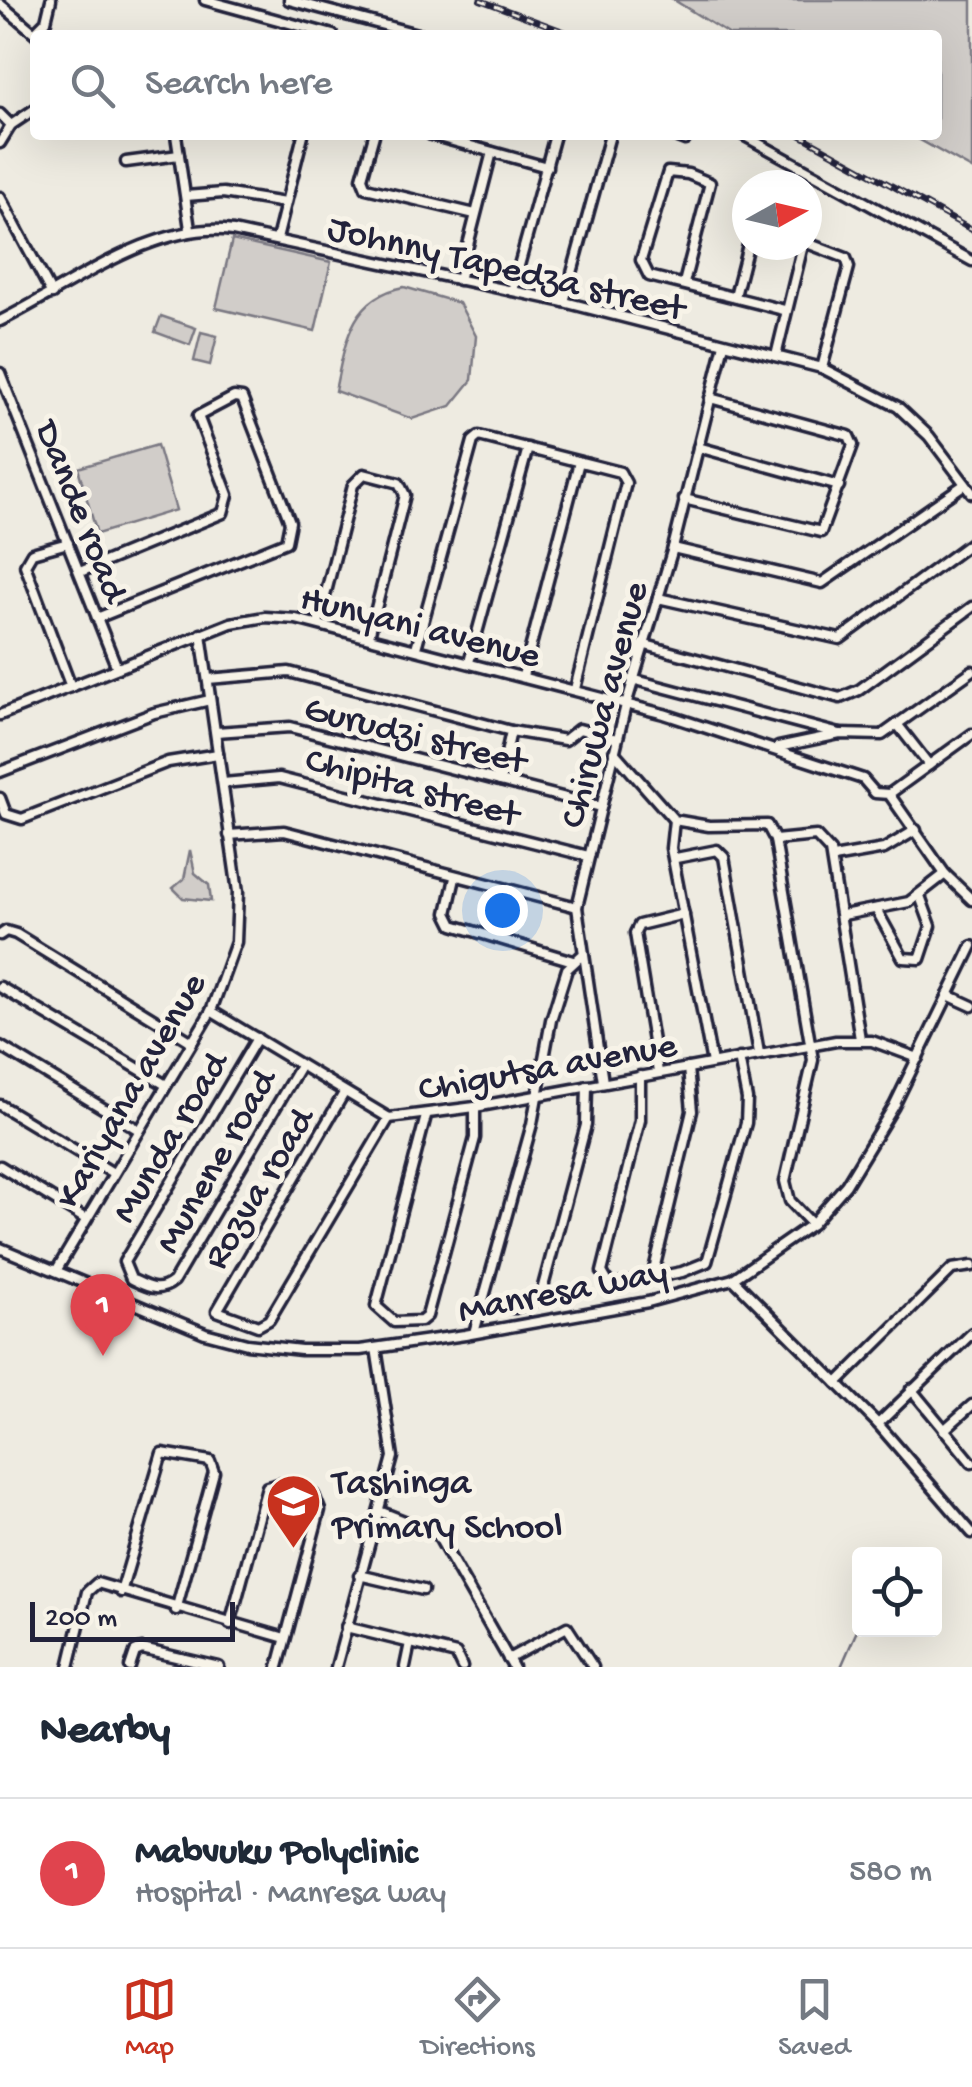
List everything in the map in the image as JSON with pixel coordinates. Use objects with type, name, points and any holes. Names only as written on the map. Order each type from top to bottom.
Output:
[{"type":"street","points":[[39,30],[52,0]]},
{"type":"street","points":[[205,0],[314,30]]},
{"type":"street","points":[[289,0],[402,30]]},
{"type":"street","points":[[0,4],[31,30]]},
{"type":"street","points":[[333,30],[338,13]]},
{"type":"street","points":[[0,142],[10,125],[30,111]]},
{"type":"street","points":[[0,114],[10,125]]},
{"type":"street","points":[[177,140],[190,229]]},
{"type":"street","points":[[276,240],[302,140]]},
{"type":"street","points":[[373,140],[362,178],[366,188],[475,214]]},
{"type":"street","points":[[449,140],[547,167]]},
{"type":"street","points":[[512,291],[554,140]]},
{"type":"street","points":[[564,302],[609,140]]},
{"type":"street","points":[[752,140],[972,261]]},
{"type":"street","points":[[460,280],[492,152]]},
{"type":"street","points":[[126,162],[179,155]]},
{"type":"street","points":[[684,283],[710,186],[706,179],[674,172],[664,177],[641,260],[649,276],[784,310]]},
{"type":"street","points":[[186,196],[239,194],[285,203]]},
{"type":"street","points":[[0,197],[52,294]]},
{"type":"street","name":"Johnny Tapedza street","points":[[0,321],[190,229],[222,229],[564,302],[822,368],[898,407],[929,436],[972,493]]},
{"type":"street","points":[[822,250],[846,258],[849,268],[822,368]]},
{"type":"street","points":[[735,296],[744,260]]},
{"type":"street","points":[[776,356],[784,310],[800,260]]},
{"type":"street","name":"Chiruwa avenue","points":[[603,1082],[577,958],[577,908],[632,679],[673,548],[724,344]]},
{"type":"street","name":"Dande road","points":[[0,373],[118,668]]},
{"type":"street","points":[[80,572],[222,513],[228,495],[198,416],[234,397],[242,398],[290,522],[286,542],[97,618]]},
{"type":"street","points":[[684,499],[818,533],[826,528],[852,438],[710,398]]},
{"type":"street","points":[[416,648],[475,438],[528,448],[622,473],[625,495],[575,689]]},
{"type":"street","points":[[469,662],[528,448]]},
{"type":"street","points":[[698,448],[839,486]]},
{"type":"street","points":[[523,676],[579,462]]},
{"type":"street","points":[[318,624],[353,485],[364,474],[399,484],[405,495],[369,636]]},
{"type":"street","points":[[673,548],[822,583],[965,484]]},
{"type":"street","points":[[658,598],[840,638],[972,542]]},
{"type":"street","points":[[68,543],[32,554],[25,564],[71,687]]},
{"type":"street","points":[[642,644],[840,698],[859,690],[972,607]]},
{"type":"street","name":"Hunyani avenue","points":[[0,715],[200,634],[265,617],[369,636],[664,714],[746,743],[777,748],[863,779],[875,792],[889,794]]},
{"type":"street","name":"Kariyana avenue","points":[[56,1271],[210,1011],[236,942],[238,892],[200,634]]},
{"type":"street","points":[[632,679],[840,734],[882,735],[972,671]]},
{"type":"street","points":[[208,679],[290,672],[511,732],[565,740],[578,729],[617,740]]},
{"type":"street","points":[[1,772],[154,713],[210,700]]},
{"type":"street","points":[[898,724],[930,765]]},
{"type":"street","name":"Gurudzi street","points":[[216,732],[290,726],[601,807]]},
{"type":"street","points":[[500,781],[511,732]]},
{"type":"street","points":[[777,748],[840,734]]},
{"type":"street","points":[[972,734],[889,794],[945,874],[972,900]]},
{"type":"street","points":[[614,752],[674,820],[708,826],[766,825],[775,840],[813,1066],[784,1181],[790,1201],[812,1224]]},
{"type":"street","points":[[0,798],[9,816],[26,818],[168,762],[218,754]]},
{"type":"street","name":"Chipita street","points":[[223,782],[280,778],[588,856]]},
{"type":"street","points":[[674,820],[670,835],[712,1063]]},
{"type":"street","points":[[833,858],[884,849],[916,830]]},
{"type":"street","points":[[230,835],[284,832],[577,908]]},
{"type":"street","points":[[775,840],[816,836],[826,844],[833,858],[860,1039]]},
{"type":"street","points":[[676,858],[717,850],[724,858],[759,1054]]},
{"type":"street","points":[[843,915],[920,896],[945,874]]},
{"type":"street","points":[[455,878],[447,913],[453,925],[577,958],[551,1020],[484,1306],[474,1333]]},
{"type":"street","points":[[876,909],[903,958],[920,959],[931,926],[920,896]]},
{"type":"street","points":[[658,1072],[635,933],[639,925],[684,914]]},
{"type":"street","points":[[3,933],[192,1042]]},
{"type":"street","name":"Manresa way","points":[[0,1248],[191,1328],[247,1344],[300,1350],[376,1348],[474,1333],[660,1299],[733,1279],[812,1224],[869,1151],[972,946]]},
{"type":"street","points":[[0,987],[166,1085]]},
{"type":"street","points":[[948,995],[972,1006]]},
{"type":"street","name":"Chigutsa avenue","points":[[210,1011],[389,1118],[426,1116],[860,1039],[918,1058]]},
{"type":"street","name":"Munda road","points":[[174,1281],[164,1289],[154,1290],[131,1279],[124,1262],[257,1038]]},
{"type":"street","points":[[0,1046],[139,1130]]},
{"type":"street","points":[[640,1076],[640,1120],[604,1279],[610,1286],[702,1266],[708,1260],[746,1122],[747,1099],[739,1058]]},
{"type":"street","name":"Munene road","points":[[174,1281],[300,1066]]},
{"type":"street","points":[[652,1278],[692,1111],[688,1068]]},
{"type":"street","points":[[484,1306],[515,1308],[540,1298],[586,1125],[588,1086]]},
{"type":"street","name":"Rozva road","points":[[344,1093],[217,1310],[258,1326],[269,1320],[389,1118]]},
{"type":"street","points":[[0,1105],[113,1173]]},
{"type":"street","points":[[426,1116],[377,1309],[394,1322],[426,1318],[475,1138],[476,1107]]},
{"type":"street","points":[[0,1166],[84,1218]]},
{"type":"street","points":[[838,1384],[952,1269],[972,1266]]},
{"type":"street","points":[[733,1279],[878,1424],[972,1533]]},
{"type":"street","points":[[878,1424],[972,1333]]},
{"type":"street","points":[[336,1667],[393,1449],[376,1348]]},
{"type":"street","points":[[911,1390],[972,1463]]},
{"type":"street","points":[[944,1430],[972,1405]]},
{"type":"street","points":[[121,1592],[162,1452],[212,1462],[214,1472],[176,1610]]},
{"type":"street","points":[[230,1624],[267,1488],[284,1485],[314,1495],[320,1506],[278,1667]]},
{"type":"street","points":[[379,1512],[437,1534],[510,1663],[565,1627],[572,1630],[593,1667]]},
{"type":"street","points":[[360,1575],[423,1590]]},
{"type":"street","points":[[69,1667],[91,1585],[286,1638]]},
{"type":"street","points":[[346,1627],[456,1654],[462,1667]]},
{"type":"street","points":[[405,1667],[410,1643]]},
{"type":"street","points":[[130,1667],[136,1650],[142,1648],[219,1667]]},
{"type":"shaded area","points":[[674,0],[972,0],[972,169],[920,140],[942,140],[942,30],[722,30]]},
{"type":"shaded area","points":[[232,240],[331,262],[315,331],[216,308]]},
{"type":"shaded area","points":[[404,287],[459,303],[476,336],[472,380],[451,406],[412,419],[335,391],[347,340],[361,312],[386,292]]},
{"type":"shaded area","points":[[161,316],[196,328],[190,345],[155,332]]},
{"type":"shaded area","points":[[201,332],[217,336],[210,365],[194,361]]},
{"type":"shaded area","points":[[157,445],[176,510],[97,534],[78,468]]},
{"type":"shaded area","points":[[190,850],[195,873],[209,885],[211,901],[183,898],[173,888],[184,879]]},
{"type":"waterway","points":[[841,1667],[854,1637]]},
{"type":"railway","points":[[480,0],[561,30]]},
{"type":"railway","points":[[809,140],[972,230]]},
{"type":"place","name":"Mabvuku Polyclinic","points":[[103,1356]]},
{"type":"place","name":"Tashinga Primary School","points":[[293,1550]]}]
